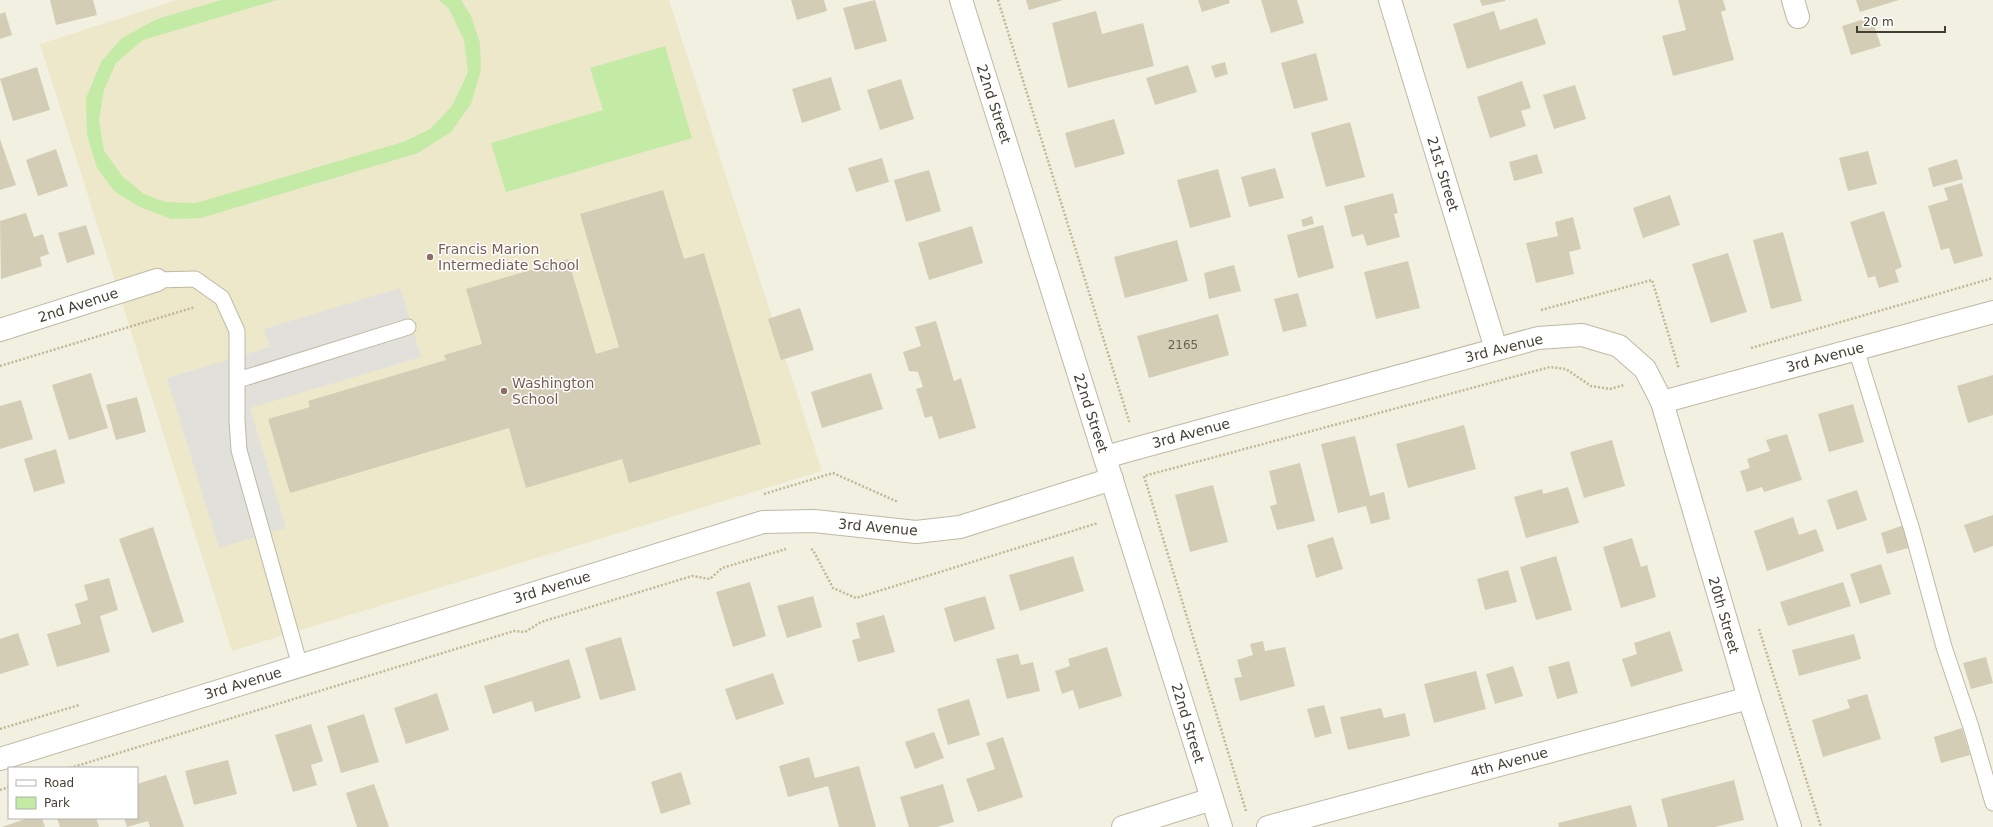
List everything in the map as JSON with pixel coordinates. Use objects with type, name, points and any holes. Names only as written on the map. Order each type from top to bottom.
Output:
[{"type":"street","name":"22nd Street","points":[[961,0],[1221,827]]},
{"type":"street","name":"21st Street","points":[[1390,0],[1496,349]]},
{"type":"street","name":"2nd Avenue","points":[[0,330],[157,280]]},
{"type":"street","name":"3rd Avenue","points":[[1105,457],[1538,338],[1582,335],[1619,346],[1646,369],[1662,402],[1993,312]]},
{"type":"street","name":"20th Street","points":[[1662,402],[1749,698],[1790,827]]},
{"type":"street","name":"3rd Avenue","points":[[0,759],[763,522],[814,521],[916,532],[960,527],[1112,479]]},
{"type":"street","name":"4th Avenue","points":[[1268,827],[1749,698]]},
{"type":"street","points":[[1123,827],[1212,799]]},
{"type":"lane","points":[[157,280],[195,279],[222,298],[237,331],[237,420],[239,450],[300,666]]},
{"type":"lane","points":[[238,380],[408,327]]},
{"type":"lane","points":[[1856,349],[1912,530],[1944,647],[1971,727],[1993,803]]},
{"type":"path","points":[[998,0],[1129,421]]},
{"type":"path","points":[[0,366],[222,298]]},
{"type":"path","points":[[1247,812],[1144,476],[1550,368],[1566,369],[1591,386],[1610,389],[1628,384]]},
{"type":"path","points":[[808,548],[813,550],[833,588],[856,598],[1102,521]]},
{"type":"path","points":[[73,767],[514,631],[525,632],[541,622],[685,578],[692,576],[710,579],[722,568],[789,548]]},
{"type":"shaded area","name":"Francis Marion Intermediate School","points":[[177,0],[669,0],[822,471],[232,651],[40,44]]},
{"type":"shaded area","points":[[400,288],[421,357],[250,408],[286,528],[219,548],[167,378],[270,347],[264,329]]},
{"type":"green space","points":[[221,0],[277,0],[143,40],[116,63],[104,90],[99,120],[104,151],[123,177],[144,194],[165,202],[196,203],[403,142],[430,129],[452,106],[468,72],[464,40],[449,9],[439,0],[461,0],[471,16],[480,43],[481,70],[471,104],[451,132],[418,153],[201,218],[171,219],[140,207],[115,192],[97,168],[87,135],[86,98],[101,62],[122,38],[157,19]]},
{"type":"green space","points":[[665,46],[692,138],[506,192],[491,143],[603,110],[590,68]]},
{"type":"building","points":[[50,0],[93,0],[97,15],[56,25]]},
{"type":"building","points":[[791,0],[824,0],[827,11],[797,20]]},
{"type":"building","points":[[875,0],[887,41],[855,50],[843,8]]},
{"type":"building","points":[[1026,0],[1063,0],[1029,10]]},
{"type":"building","points":[[1198,0],[1229,0],[1230,3],[1202,12]]},
{"type":"building","points":[[1261,0],[1297,0],[1304,23],[1271,33]]},
{"type":"building","points":[[1480,0],[1505,0],[1505,1],[1482,6]]},
{"type":"building","points":[[1678,0],[1723,0],[1726,10],[1721,12],[1734,60],[1673,76],[1662,36],[1686,30]]},
{"type":"building","points":[[1856,0],[1899,0],[1860,12]]},
{"type":"building","points":[[1096,11],[1102,34],[1143,23],[1154,66],[1068,88],[1052,23]]},
{"type":"building","points":[[1494,11],[1500,30],[1537,18],[1546,44],[1467,69],[1453,24]]},
{"type":"building","points":[[5,12],[12,35],[0,39],[0,14]]},
{"type":"building","points":[[1871,17],[1881,46],[1851,55],[1842,26]]},
{"type":"building","points":[[1316,53],[1328,100],[1294,109],[1281,63]]},
{"type":"building","points":[[1225,62],[1228,74],[1215,78],[1211,66]]},
{"type":"building","points":[[1188,65],[1197,92],[1155,105],[1146,78]]},
{"type":"building","points":[[37,67],[50,110],[13,121],[0,79]]},
{"type":"building","points":[[831,77],[841,110],[802,123],[792,89]]},
{"type":"building","points":[[901,79],[914,119],[880,130],[867,90]]},
{"type":"building","points":[[1522,81],[1531,108],[1521,111],[1526,126],[1490,138],[1477,97]]},
{"type":"building","points":[[1575,85],[1586,119],[1554,129],[1543,95]]},
{"type":"building","points":[[1114,119],[1125,154],[1075,168],[1065,133]]},
{"type":"building","points":[[1350,122],[1365,177],[1326,187],[1311,133]]},
{"type":"building","points":[[0,139],[16,185],[0,190]]},
{"type":"building","points":[[56,149],[68,186],[38,196],[26,160]]},
{"type":"building","points":[[1868,151],[1877,184],[1848,191],[1839,158]]},
{"type":"building","points":[[1537,154],[1543,173],[1514,181],[1509,162]]},
{"type":"building","points":[[882,158],[889,182],[856,192],[848,168]]},
{"type":"building","points":[[1957,159],[1963,179],[1933,187],[1928,168]]},
{"type":"building","points":[[1275,168],[1284,198],[1249,207],[1241,177]]},
{"type":"building","points":[[1218,169],[1231,217],[1190,228],[1177,180]]},
{"type":"building","points":[[929,170],[941,211],[906,222],[894,180]]},
{"type":"building","points":[[1962,183],[1983,256],[1954,264],[1949,248],[1941,250],[1928,206],[1948,200],[1944,188]]},
{"type":"building","name":"Washington School","points":[[663,190],[684,259],[704,253],[761,444],[629,483],[622,459],[526,488],[509,428],[290,493],[268,419],[310,407],[308,401],[446,360],[444,355],[482,344],[466,289],[568,259],[596,354],[619,347],[580,214]]},
{"type":"building","points":[[1393,193],[1398,213],[1394,214],[1400,237],[1367,246],[1363,234],[1352,237],[1344,206]]},
{"type":"building","points":[[1670,195],[1680,225],[1643,238],[1633,208]]},
{"type":"building","points":[[1884,211],[1902,267],[1895,270],[1899,282],[1879,288],[1875,276],[1868,278],[1850,222]]},
{"type":"building","points":[[26,213],[34,237],[43,234],[49,254],[40,257],[42,266],[1,279],[0,221]]},
{"type":"building","points":[[1312,216],[1314,224],[1303,227],[1301,220]]},
{"type":"building","points":[[1573,217],[1581,249],[1569,252],[1574,274],[1536,283],[1526,243],[1558,236],[1555,222]]},
{"type":"building","points":[[86,225],[95,254],[67,263],[58,233]]},
{"type":"building","points":[[1323,225],[1334,268],[1298,278],[1287,235]]},
{"type":"building","points":[[972,226],[983,263],[929,280],[918,243]]},
{"type":"building","points":[[1783,232],[1802,301],[1771,309],[1753,240]]},
{"type":"building","points":[[1177,240],[1188,281],[1125,298],[1114,257]]},
{"type":"building","points":[[1728,253],[1747,312],[1711,323],[1692,264]]},
{"type":"building","points":[[1408,261],[1420,308],[1376,319],[1364,272]]},
{"type":"building","points":[[1234,265],[1241,291],[1209,299],[1204,273]]},
{"type":"building","points":[[1298,293],[1307,326],[1283,332],[1274,299]]},
{"type":"building","points":[[800,308],[814,350],[781,360],[768,319]]},
{"type":"building","points":[[1218,314],[1229,355],[1149,378],[1137,336]]},
{"type":"building","points":[[936,321],[954,381],[961,378],[976,428],[939,439],[932,416],[925,418],[916,389],[923,387],[918,372],[909,371],[903,352],[921,346],[915,327]]},
{"type":"building","points":[[91,373],[108,428],[69,440],[52,385]]},
{"type":"building","points":[[871,373],[883,409],[822,428],[811,392]]},
{"type":"building","points":[[1993,375],[1993,415],[1968,423],[1957,386]]},
{"type":"building","points":[[137,397],[146,432],[116,440],[106,405]]},
{"type":"building","points":[[21,400],[33,439],[0,449],[0,406]]},
{"type":"building","points":[[1853,404],[1864,442],[1829,452],[1818,414]]},
{"type":"building","points":[[1464,425],[1476,469],[1408,488],[1396,444]]},
{"type":"building","points":[[1787,434],[1802,480],[1764,492],[1762,487],[1747,492],[1740,471],[1750,468],[1747,459],[1770,451],[1766,440]]},
{"type":"building","points":[[1355,436],[1370,496],[1384,492],[1390,519],[1371,524],[1366,506],[1338,513],[1321,444]]},
{"type":"building","points":[[1612,440],[1625,486],[1584,498],[1570,452]]},
{"type":"building","points":[[56,449],[65,483],[34,492],[24,459]]},
{"type":"building","points":[[1300,463],[1315,521],[1277,530],[1270,506],[1277,504],[1269,471]]},
{"type":"building","points":[[1213,485],[1228,542],[1190,552],[1175,495]]},
{"type":"building","points":[[1568,487],[1579,523],[1526,538],[1514,497],[1542,489],[1543,494]]},
{"type":"building","points":[[1857,490],[1867,520],[1837,530],[1827,500]]},
{"type":"building","points":[[1993,515],[1993,546],[1974,553],[1964,525]]},
{"type":"building","points":[[1793,517],[1799,535],[1816,529],[1824,551],[1767,571],[1754,531]]},
{"type":"building","points":[[1904,525],[1911,547],[1887,554],[1881,533]]},
{"type":"building","points":[[153,527],[184,622],[152,633],[119,539]]},
{"type":"building","points":[[1333,537],[1343,569],[1316,578],[1307,545]]},
{"type":"building","points":[[1632,538],[1641,567],[1647,565],[1656,597],[1621,608],[1603,547]]},
{"type":"building","points":[[1073,556],[1084,591],[1020,611],[1009,575]]},
{"type":"building","points":[[1556,556],[1572,610],[1536,620],[1520,567]]},
{"type":"building","points":[[1881,564],[1891,594],[1860,604],[1850,574]]},
{"type":"building","points":[[1508,570],[1517,602],[1485,610],[1477,579]]},
{"type":"building","points":[[109,578],[118,610],[100,616],[110,652],[57,667],[47,634],[81,624],[75,604],[88,600],[84,585]]},
{"type":"building","points":[[750,582],[766,636],[733,647],[716,592]]},
{"type":"building","points":[[1843,582],[1851,606],[1788,626],[1780,602]]},
{"type":"building","points":[[813,596],[822,627],[787,638],[777,606]]},
{"type":"building","points":[[985,596],[995,629],[954,642],[944,608]]},
{"type":"building","points":[[884,615],[895,652],[858,662],[852,640],[860,638],[856,623]]},
{"type":"building","points":[[1670,631],[1683,671],[1631,687],[1622,659],[1637,654],[1634,643]]},
{"type":"building","points":[[18,633],[29,665],[0,674],[0,639]]},
{"type":"building","points":[[1854,634],[1861,659],[1799,676],[1792,650]]},
{"type":"building","points":[[621,637],[636,690],[600,700],[585,648]]},
{"type":"building","points":[[1263,641],[1265,651],[1285,647],[1295,686],[1240,701],[1234,678],[1242,677],[1237,660],[1253,655],[1250,644]]},
{"type":"building","points":[[1107,647],[1122,696],[1079,709],[1073,690],[1062,694],[1055,671],[1070,666],[1068,659]]},
{"type":"building","points":[[1018,654],[1021,665],[1033,662],[1040,691],[1007,699],[996,659]]},
{"type":"building","points":[[1986,657],[1993,683],[1971,689],[1963,663]]},
{"type":"building","points":[[569,659],[581,698],[535,712],[532,701],[493,714],[484,686]]},
{"type":"building","points":[[1569,661],[1578,693],[1557,699],[1548,667]]},
{"type":"building","points":[[1513,666],[1523,696],[1495,704],[1486,674]]},
{"type":"building","points":[[1476,671],[1486,709],[1434,723],[1424,684]]},
{"type":"building","points":[[773,673],[784,704],[736,720],[725,689]]},
{"type":"building","points":[[437,693],[449,730],[406,744],[394,708]]},
{"type":"building","points":[[1867,694],[1881,739],[1823,757],[1812,720],[1850,708],[1847,700]]},
{"type":"building","points":[[969,699],[980,735],[948,745],[937,709]]},
{"type":"building","points":[[1324,705],[1332,733],[1315,738],[1307,709]]},
{"type":"building","points":[[1381,708],[1384,718],[1405,713],[1410,736],[1348,750],[1340,717]]},
{"type":"building","points":[[364,714],[379,762],[341,773],[327,726]]},
{"type":"building","points":[[311,724],[323,761],[311,765],[317,785],[293,792],[275,735]]},
{"type":"building","points":[[1962,728],[1970,755],[1941,763],[1934,737]]},
{"type":"building","points":[[934,732],[944,758],[915,769],[905,742]]},
{"type":"building","points":[[1003,737],[1023,797],[978,812],[966,779],[995,769],[986,743]]},
{"type":"building","points":[[809,757],[815,778],[859,766],[876,827],[839,827],[828,786],[788,797],[779,766]]},
{"type":"building","points":[[228,760],[237,794],[194,805],[185,771]]},
{"type":"building","points":[[681,772],[691,804],[661,814],[651,782]]},
{"type":"building","points":[[166,775],[184,827],[150,827],[148,821],[127,827],[124,819],[138,819],[138,784]]},
{"type":"building","points":[[1734,780],[1744,820],[1715,827],[1668,827],[1661,799]]},
{"type":"building","points":[[374,784],[389,827],[357,827],[346,793]]},
{"type":"building","points":[[943,784],[954,822],[937,827],[909,827],[900,797]]},
{"type":"building","points":[[1631,805],[1637,827],[1559,827],[1558,823]]},
{"type":"building","points":[[25,819],[42,819],[45,827],[2,827]]},
{"type":"building","points":[[57,819],[96,819],[99,827],[60,827]]},
{"type":"place","name":"Francis Marion Intermediate School","points":[[430,257]]},
{"type":"place","name":"Washington School","points":[[504,391]]}]
